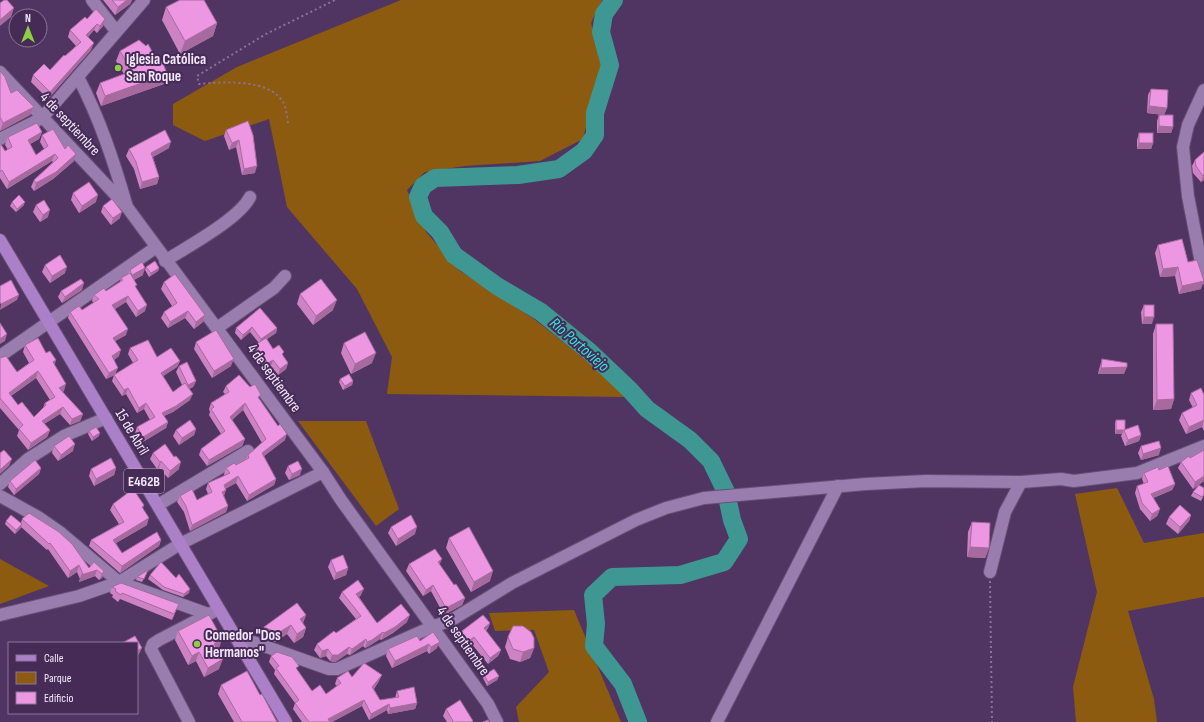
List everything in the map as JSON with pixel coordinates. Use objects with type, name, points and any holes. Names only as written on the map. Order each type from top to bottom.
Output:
[{"type":"main road","name":"15 de Abril","points":[[0,240],[158,505],[180,544],[214,611],[236,636],[286,722]]},
{"type":"street","points":[[92,0],[116,31]]},
{"type":"street","points":[[0,139],[42,118],[144,0]]},
{"type":"street","name":"4 de septiembre","points":[[0,72],[127,207],[155,248],[217,328],[323,472],[340,500],[434,626],[488,704],[497,722]]},
{"type":"street","points":[[78,77],[93,106],[112,155],[127,207]]},
{"type":"street","points":[[1204,90],[1188,125],[1183,147],[1188,196],[1204,278]]},
{"type":"street","points":[[1192,116],[1204,109]]},
{"type":"street","points":[[165,261],[210,234],[247,205],[250,197]]},
{"type":"street","points":[[0,356],[155,248]]},
{"type":"street","points":[[217,328],[274,288],[285,276]]},
{"type":"street","points":[[0,484],[28,458],[64,436],[106,418]]},
{"type":"street","points":[[236,636],[329,669],[337,669],[434,626],[450,621],[512,583],[636,520],[666,508],[704,498],[838,486],[926,481],[1021,482],[1061,479],[1074,481],[1137,472],[1204,446]]},
{"type":"street","points":[[158,505],[248,451]]},
{"type":"street","points":[[0,616],[79,596],[118,582],[180,544],[323,472]]},
{"type":"street","points":[[990,572],[1005,512],[1021,482]]},
{"type":"street","points":[[717,722],[838,486]]},
{"type":"street","points":[[0,496],[38,517],[61,533],[118,582],[214,611]]},
{"type":"street","points":[[188,722],[151,649],[153,644],[159,640],[214,611]]},
{"type":"path","points":[[288,123],[283,103],[274,92],[259,85],[219,82],[199,84],[197,76],[266,34],[335,0]]},
{"type":"path","points":[[990,572],[992,722]]},
{"type":"green space","points":[[401,0],[602,0],[591,23],[602,63],[583,139],[540,161],[465,166],[425,172],[407,190],[426,232],[460,271],[534,319],[581,356],[626,397],[387,394],[392,357],[357,289],[287,207],[269,119],[205,141],[173,125],[173,104],[237,67]]},
{"type":"green space","points":[[298,421],[366,421],[399,509],[376,526]]},
{"type":"green space","points":[[1117,488],[1144,543],[1204,533],[1204,597],[1128,611],[1154,699],[1157,722],[1076,722],[1073,687],[1097,592],[1075,494]]},
{"type":"green space","points":[[0,559],[49,586],[0,604]]},
{"type":"green space","points":[[574,610],[621,722],[519,722],[516,707],[549,672],[534,630],[495,631],[489,613]]},
{"type":"building","points":[[7,0],[14,8],[8,8],[8,13],[0,20],[0,3]]},
{"type":"building","points":[[112,0],[127,0],[118,7]]},
{"type":"building","points":[[180,0],[204,0],[217,23],[185,41],[166,7]]},
{"type":"building","points":[[96,9],[105,19],[100,26],[97,24],[86,35],[94,43],[50,92],[33,75],[44,64],[50,70],[64,55],[65,56],[81,42],[70,30],[85,17],[87,19]]},
{"type":"building","points":[[139,40],[146,46],[148,44],[158,62],[162,60],[167,74],[105,96],[100,83],[132,71],[120,51]]},
{"type":"building","points":[[0,71],[5,77],[11,93],[17,90],[34,107],[3,123],[0,117]]},
{"type":"building","points":[[1151,89],[1168,90],[1167,108],[1149,106]]},
{"type":"building","points":[[1159,115],[1173,115],[1173,127],[1159,126]]},
{"type":"building","points":[[248,121],[253,135],[257,166],[244,169],[239,140],[232,143],[226,130]]},
{"type":"building","points":[[37,123],[42,132],[28,140],[36,155],[48,146],[42,135],[53,129],[65,149],[68,145],[76,154],[56,172],[36,183],[34,180],[58,158],[55,154],[9,182],[2,170],[0,172],[0,143],[5,151],[12,147],[8,137]]},
{"type":"building","points":[[165,130],[171,142],[151,153],[159,177],[142,182],[136,162],[129,149]]},
{"type":"building","points":[[1139,133],[1153,133],[1153,143],[1139,143]]},
{"type":"building","points":[[1204,152],[1203,176],[1196,166],[1195,160]]},
{"type":"building","points":[[89,182],[98,195],[82,206],[73,193]]},
{"type":"building","points":[[19,195],[25,202],[17,209],[12,202]]},
{"type":"building","points":[[112,199],[122,212],[113,218],[103,206]]},
{"type":"building","points":[[44,200],[50,210],[43,215],[36,205]]},
{"type":"building","points":[[1182,239],[1188,262],[1197,260],[1204,281],[1182,286],[1178,267],[1163,269],[1158,245]]},
{"type":"building","points":[[60,255],[67,267],[52,276],[45,265]]},
{"type":"building","points":[[155,261],[159,268],[151,273],[146,267]]},
{"type":"building","points":[[142,262],[145,268],[132,275],[130,270]]},
{"type":"building","points":[[130,273],[137,285],[135,286],[147,305],[138,311],[128,296],[112,305],[128,329],[113,338],[121,350],[112,356],[118,368],[109,373],[70,312],[79,306],[82,310],[99,299],[94,295],[104,288],[106,291],[123,280],[121,278]]},
{"type":"building","points":[[175,274],[205,315],[196,322],[188,311],[170,322],[164,312],[177,303],[164,282]]},
{"type":"building","points":[[81,279],[84,283],[65,297],[61,291]]},
{"type":"building","points":[[321,279],[337,300],[316,316],[300,294]]},
{"type":"building","points":[[11,280],[19,295],[1,304],[0,286]]},
{"type":"building","points":[[1144,305],[1154,305],[1154,317],[1144,317]]},
{"type":"building","points":[[260,308],[277,328],[261,339],[252,327],[243,335],[236,328]]},
{"type":"building","points":[[0,323],[7,334],[0,339]]},
{"type":"building","points":[[1156,324],[1173,324],[1174,399],[1157,400]]},
{"type":"building","points":[[216,330],[234,359],[214,371],[196,342]]},
{"type":"building","points":[[365,332],[376,353],[355,364],[344,343]]},
{"type":"building","points":[[38,338],[46,353],[50,351],[56,360],[53,362],[66,384],[59,388],[83,414],[72,419],[63,407],[42,421],[50,430],[31,443],[19,429],[23,425],[0,398],[0,358],[6,356],[17,372],[34,360],[25,345]],"holes":[[[38,371],[55,397],[45,403],[46,405],[34,417],[22,402],[18,405],[9,393]]]},
{"type":"building","points":[[266,338],[273,349],[279,345],[284,352],[282,354],[288,363],[280,369],[273,360],[268,363],[255,345]]},
{"type":"building","points":[[148,340],[157,357],[171,348],[180,361],[161,373],[173,392],[185,383],[193,394],[176,406],[162,413],[168,422],[143,437],[137,427],[155,417],[146,403],[139,408],[128,388],[124,390],[114,375],[138,360],[130,348]]},
{"type":"building","points":[[1102,359],[1127,363],[1127,367],[1101,368]]},
{"type":"building","points":[[187,362],[196,381],[188,385],[179,366]]},
{"type":"building","points":[[349,374],[353,381],[345,386],[340,379]]},
{"type":"building","points":[[239,375],[250,387],[255,384],[261,395],[258,397],[278,426],[280,424],[287,434],[262,453],[276,479],[249,495],[238,476],[224,485],[226,490],[222,492],[228,506],[192,525],[186,506],[180,496],[192,489],[197,500],[212,492],[208,483],[230,473],[226,468],[234,463],[236,465],[249,458],[248,455],[266,439],[245,403],[230,417],[245,439],[209,460],[201,449],[225,431],[211,409],[214,407],[211,403],[229,392],[226,386]]},
{"type":"building","points":[[1201,388],[1204,395],[1204,420],[1189,427],[1182,413],[1197,405],[1191,393]]},
{"type":"building","points":[[190,420],[196,429],[182,438],[176,430]]},
{"type":"building","points":[[1116,420],[1125,420],[1124,430],[1116,430]]},
{"type":"building","points":[[1138,425],[1141,435],[1128,440],[1124,430]]},
{"type":"building","points":[[96,427],[100,433],[93,437],[89,431]]},
{"type":"building","points":[[69,436],[75,444],[61,455],[54,446]]},
{"type":"building","points":[[1159,441],[1161,448],[1143,454],[1141,446]]},
{"type":"building","points":[[165,444],[174,457],[176,456],[181,462],[170,471],[153,453]]},
{"type":"building","points":[[4,450],[12,459],[0,470],[0,453]]},
{"type":"building","points":[[1204,450],[1204,476],[1195,482],[1181,462],[1189,456],[1190,458]]},
{"type":"building","points":[[111,458],[116,468],[96,479],[91,469]]},
{"type":"building","points":[[35,460],[41,468],[16,489],[10,481]]},
{"type":"building","points":[[298,461],[302,469],[292,474],[288,466]]},
{"type":"building","points":[[1168,466],[1175,484],[1151,494],[1160,509],[1152,514],[1142,503],[1137,486],[1148,482],[1144,473],[1158,467],[1159,470]]},
{"type":"building","points":[[1199,485],[1204,488],[1204,494],[1202,497],[1193,492]]},
{"type":"building","points":[[133,489],[144,505],[142,507],[149,518],[113,540],[122,553],[157,532],[161,540],[122,566],[91,540],[124,522],[113,504]]},
{"type":"building","points":[[1180,505],[1191,515],[1180,527],[1169,517]]},
{"type":"building","points":[[29,513],[59,532],[72,544],[89,568],[94,562],[104,571],[102,574],[97,570],[81,575],[83,574],[79,565],[70,571],[50,543],[49,544],[22,519]]},
{"type":"building","points":[[11,515],[22,524],[16,530],[6,521]]},
{"type":"building","points":[[411,515],[417,527],[398,539],[391,527]]},
{"type":"building","points":[[972,522],[990,523],[989,548],[970,547]]},
{"type":"building","points":[[469,527],[493,571],[474,582],[449,538]]},
{"type":"building","points":[[435,549],[442,559],[438,562],[454,585],[456,584],[465,598],[446,608],[433,585],[426,590],[409,564]]},
{"type":"building","points":[[343,555],[348,568],[336,573],[331,560]]},
{"type":"building","points":[[161,562],[176,578],[179,574],[190,589],[184,594],[164,587],[150,575]]},
{"type":"building","points":[[148,570],[144,579],[137,577]]},
{"type":"building","points":[[358,580],[364,589],[356,594],[377,623],[401,604],[410,615],[395,627],[384,633],[383,632],[372,640],[367,642],[366,639],[352,649],[349,647],[338,655],[332,655],[328,649],[322,651],[317,644],[334,631],[336,633],[361,616],[342,592]]},
{"type":"building","points":[[121,583],[179,604],[174,614],[122,593],[121,595],[112,587]]},
{"type":"building","points":[[297,603],[306,615],[300,619],[306,628],[297,634],[291,625],[278,633],[264,627]]},
{"type":"building","points":[[209,615],[222,639],[214,644],[223,659],[208,668],[199,652],[192,656],[178,631]]},
{"type":"building","points":[[483,615],[490,623],[484,628],[501,650],[490,658],[474,637],[465,644],[458,634]]},
{"type":"building","points":[[513,626],[523,626],[531,632],[534,638],[534,648],[523,652],[513,649],[508,637]]},
{"type":"building","points":[[433,632],[440,642],[431,647],[429,644],[395,661],[388,649],[417,636],[420,641]]},
{"type":"building","points":[[135,636],[142,648],[138,650],[138,642],[124,642]]},
{"type":"building","points":[[277,652],[292,657],[299,666],[296,668],[312,691],[320,685],[326,694],[341,683],[337,678],[348,671],[352,677],[364,663],[382,675],[372,687],[380,700],[399,697],[397,691],[414,687],[417,703],[390,708],[389,704],[371,714],[364,700],[328,719],[330,722],[309,722],[295,703],[299,700],[276,668],[279,666],[271,656]]},
{"type":"building","points":[[494,669],[499,676],[488,682],[484,675]]},
{"type":"building","points":[[247,671],[260,695],[262,694],[277,722],[242,722],[221,685]]},
{"type":"building","points":[[460,700],[473,721],[452,722],[453,721],[446,709]]},
{"type":"waterway","name":"Río Portoviejo","points":[[614,0],[604,14],[601,32],[610,65],[595,113],[595,135],[584,151],[559,169],[518,175],[435,178],[423,186],[418,197],[424,216],[440,232],[454,255],[497,286],[541,312],[590,352],[630,390],[647,409],[690,440],[711,461],[726,492],[732,520],[739,539],[724,562],[680,575],[612,577],[593,595],[596,624],[594,646],[623,684],[638,722]]},
{"type":"place","name":"Iglesia Católica San Roque","points":[[118,68]]},
{"type":"place","name":"Comedor \"Dos Hermanos\"","points":[[197,644]]}]
